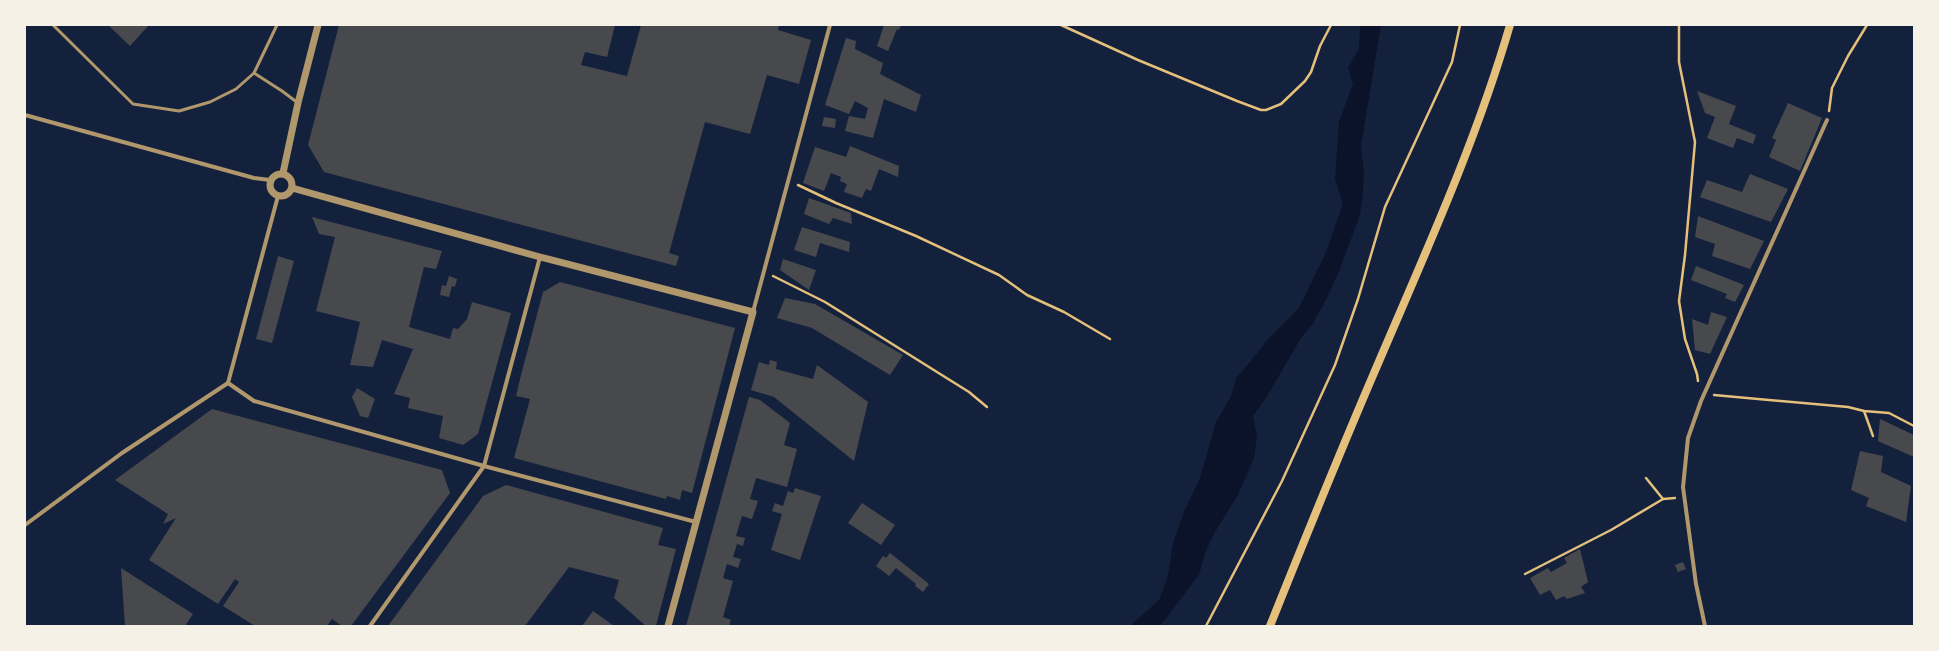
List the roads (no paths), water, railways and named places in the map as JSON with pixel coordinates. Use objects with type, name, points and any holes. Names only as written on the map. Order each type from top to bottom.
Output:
[{"type":"main road","points":[[1270,626],[1374,373],[1445,209],[1495,76],[1510,25]]},
{"type":"street","points":[[283,173],[298,103],[318,25]]},
{"type":"street","points":[[668,626],[830,25]]},
{"type":"street","points":[[25,115],[254,178],[270,180]]},
{"type":"street","points":[[1705,626],[1696,584],[1683,486],[1688,438],[1700,401],[1827,120]]},
{"type":"street","points":[[283,173],[288,175],[291,180],[292,188],[288,194],[278,196],[271,191],[269,186],[270,180],[274,175],[283,173]]},
{"type":"street","points":[[292,188],[540,257],[753,312]]},
{"type":"street","points":[[25,525],[122,453],[228,383],[278,196]]},
{"type":"street","points":[[370,626],[484,466],[540,257]]},
{"type":"street","points":[[228,383],[254,401],[484,466],[696,522]]},
{"type":"lane","points":[[53,25],[133,104],[179,111],[210,102],[236,89],[254,73],[277,25]]},
{"type":"lane","points":[[254,73],[298,103]]},
{"type":"water","points":[[1360,25],[1381,25],[1361,146],[1364,172],[1360,215],[1340,269],[1327,298],[1312,325],[1301,338],[1266,398],[1253,416],[1257,437],[1254,458],[1238,495],[1215,532],[1205,553],[1199,575],[1160,626],[1130,626],[1159,600],[1168,576],[1173,543],[1184,512],[1200,478],[1216,422],[1231,396],[1236,378],[1268,339],[1299,308],[1326,252],[1343,203],[1335,180],[1339,121],[1353,84],[1348,68],[1359,48]]}]
